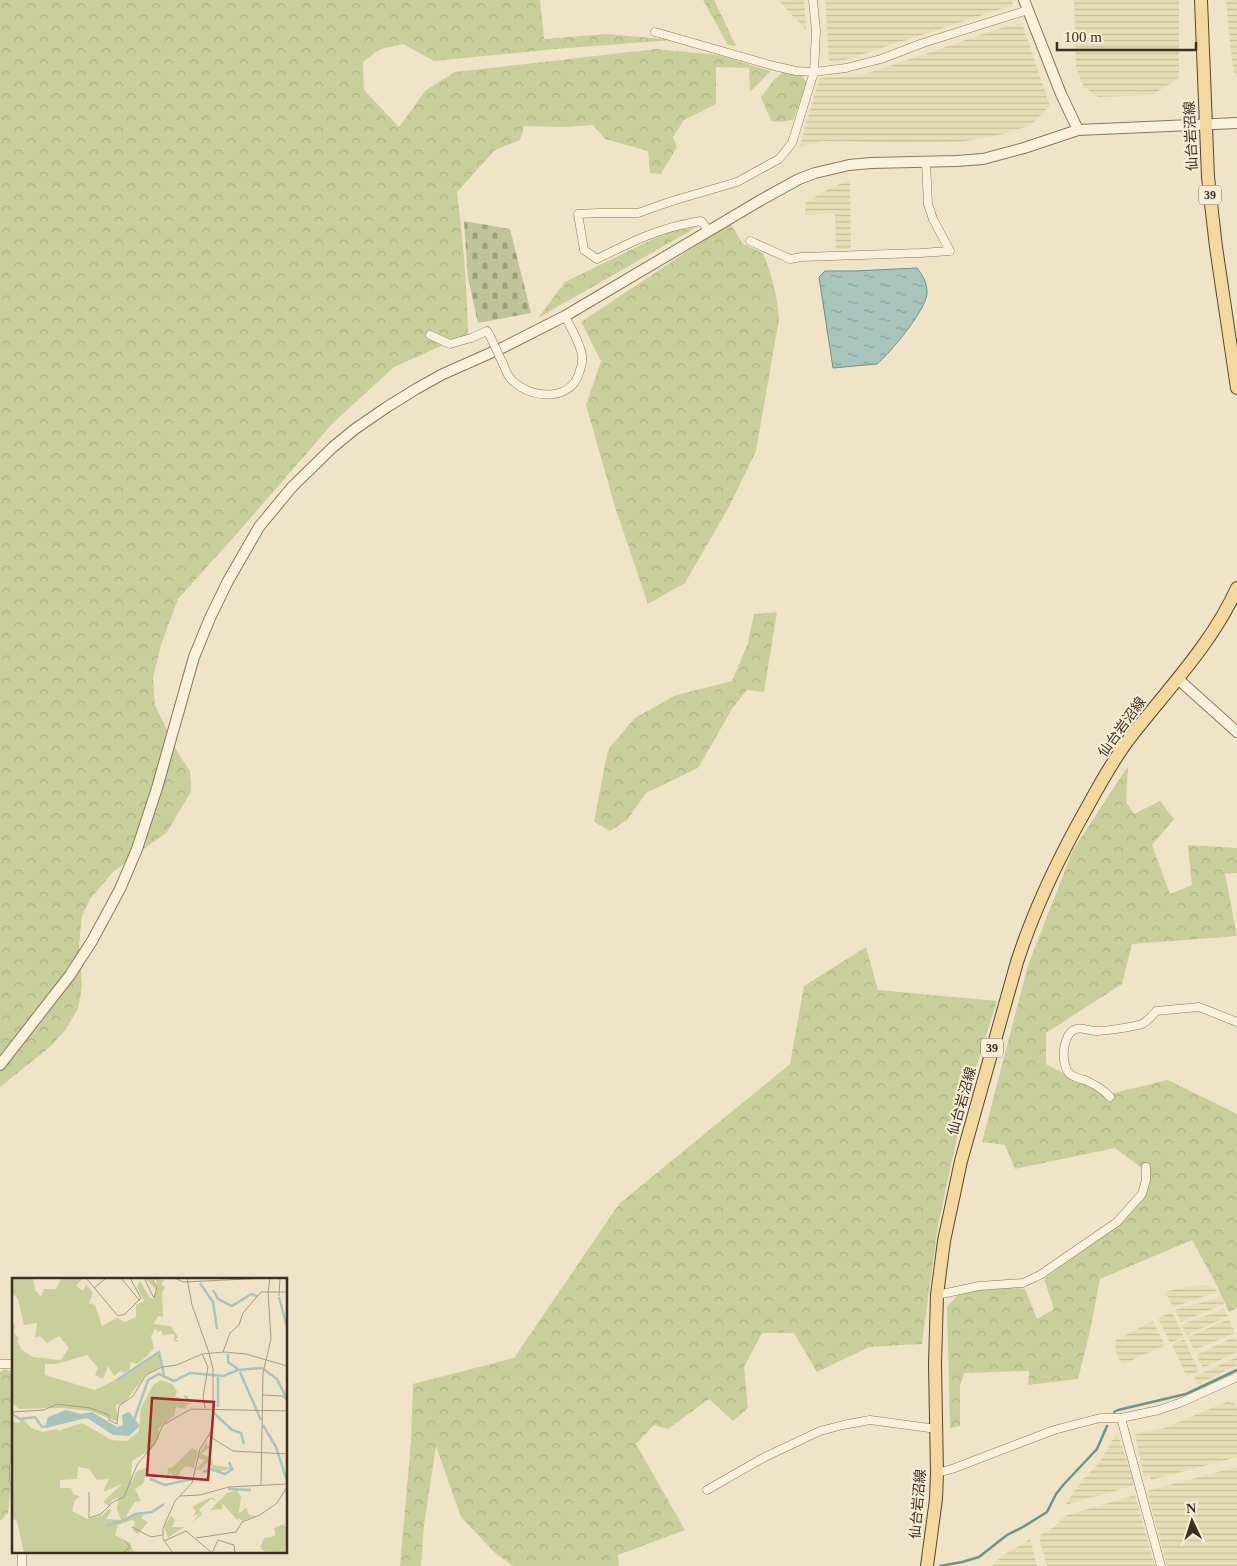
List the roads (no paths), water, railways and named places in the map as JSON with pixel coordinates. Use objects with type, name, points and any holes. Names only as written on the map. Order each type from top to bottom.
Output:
[{"type":"main road","name":"仙台岩沼線","points":[[1201,0],[1208,177],[1216,247],[1237,388]]},
{"type":"main road","name":"仙台岩沼線","points":[[927,1566],[936,1499],[937,1429],[935,1364],[937,1295],[944,1241],[961,1161],[1027,931],[1057,863],[1104,778],[1128,740],[1178,679],[1222,617],[1237,588]]},
{"type":"street","points":[[709,231],[701,221],[681,224],[659,230],[597,259],[584,250],[578,214],[638,213],[736,182],[779,159],[792,144],[814,72],[816,31],[812,0]]},
{"type":"street","points":[[656,32],[774,66],[796,71],[814,72],[846,68],[881,58],[1026,5],[1061,94],[1078,130]]},
{"type":"street","points":[[0,1065],[70,976],[92,941],[120,889],[137,849],[154,797],[194,657],[228,581],[259,528],[292,487],[333,447],[386,407],[443,374],[504,347],[565,316],[798,179],[849,165],[983,159],[1078,130],[1237,123]]},
{"type":"street","points":[[750,241],[790,259],[950,251],[933,219],[928,204],[926,162]]},
{"type":"street","points":[[430,334],[450,344],[487,331],[509,377],[515,383],[532,392],[542,395],[553,395],[565,392],[573,384],[579,374],[582,358],[582,352],[565,316]]},
{"type":"street","points":[[1178,679],[1237,732]]},
{"type":"street","points":[[1110,1097],[1103,1090],[1071,1074],[1065,1066],[1063,1056],[1065,1046],[1071,1033],[1076,1029],[1095,1031],[1134,1026],[1151,1018],[1156,1011],[1199,1007],[1237,1022]]},
{"type":"street","points":[[937,1295],[978,1286],[1023,1283],[1040,1275],[1118,1222],[1142,1194],[1146,1180],[1146,1166]]},
{"type":"street","points":[[937,1473],[1054,1430],[1100,1418],[1122,1418],[1159,1410],[1182,1402],[1237,1377]]},
{"type":"street","points":[[1122,1418],[1161,1566]]},
{"type":"street","points":[[708,1490],[763,1458],[820,1431],[870,1420],[937,1429]]},
{"type":"water","points":[[917,268],[923,277],[927,293],[915,320],[899,341],[877,364],[833,368],[819,277],[825,271]]},
{"type":"waterway","points":[[1114,1412],[1186,1394],[1237,1370]]},
{"type":"waterway","points":[[940,1566],[979,1557],[1007,1535],[1047,1512],[1056,1494],[1097,1449],[1107,1426]]}]
